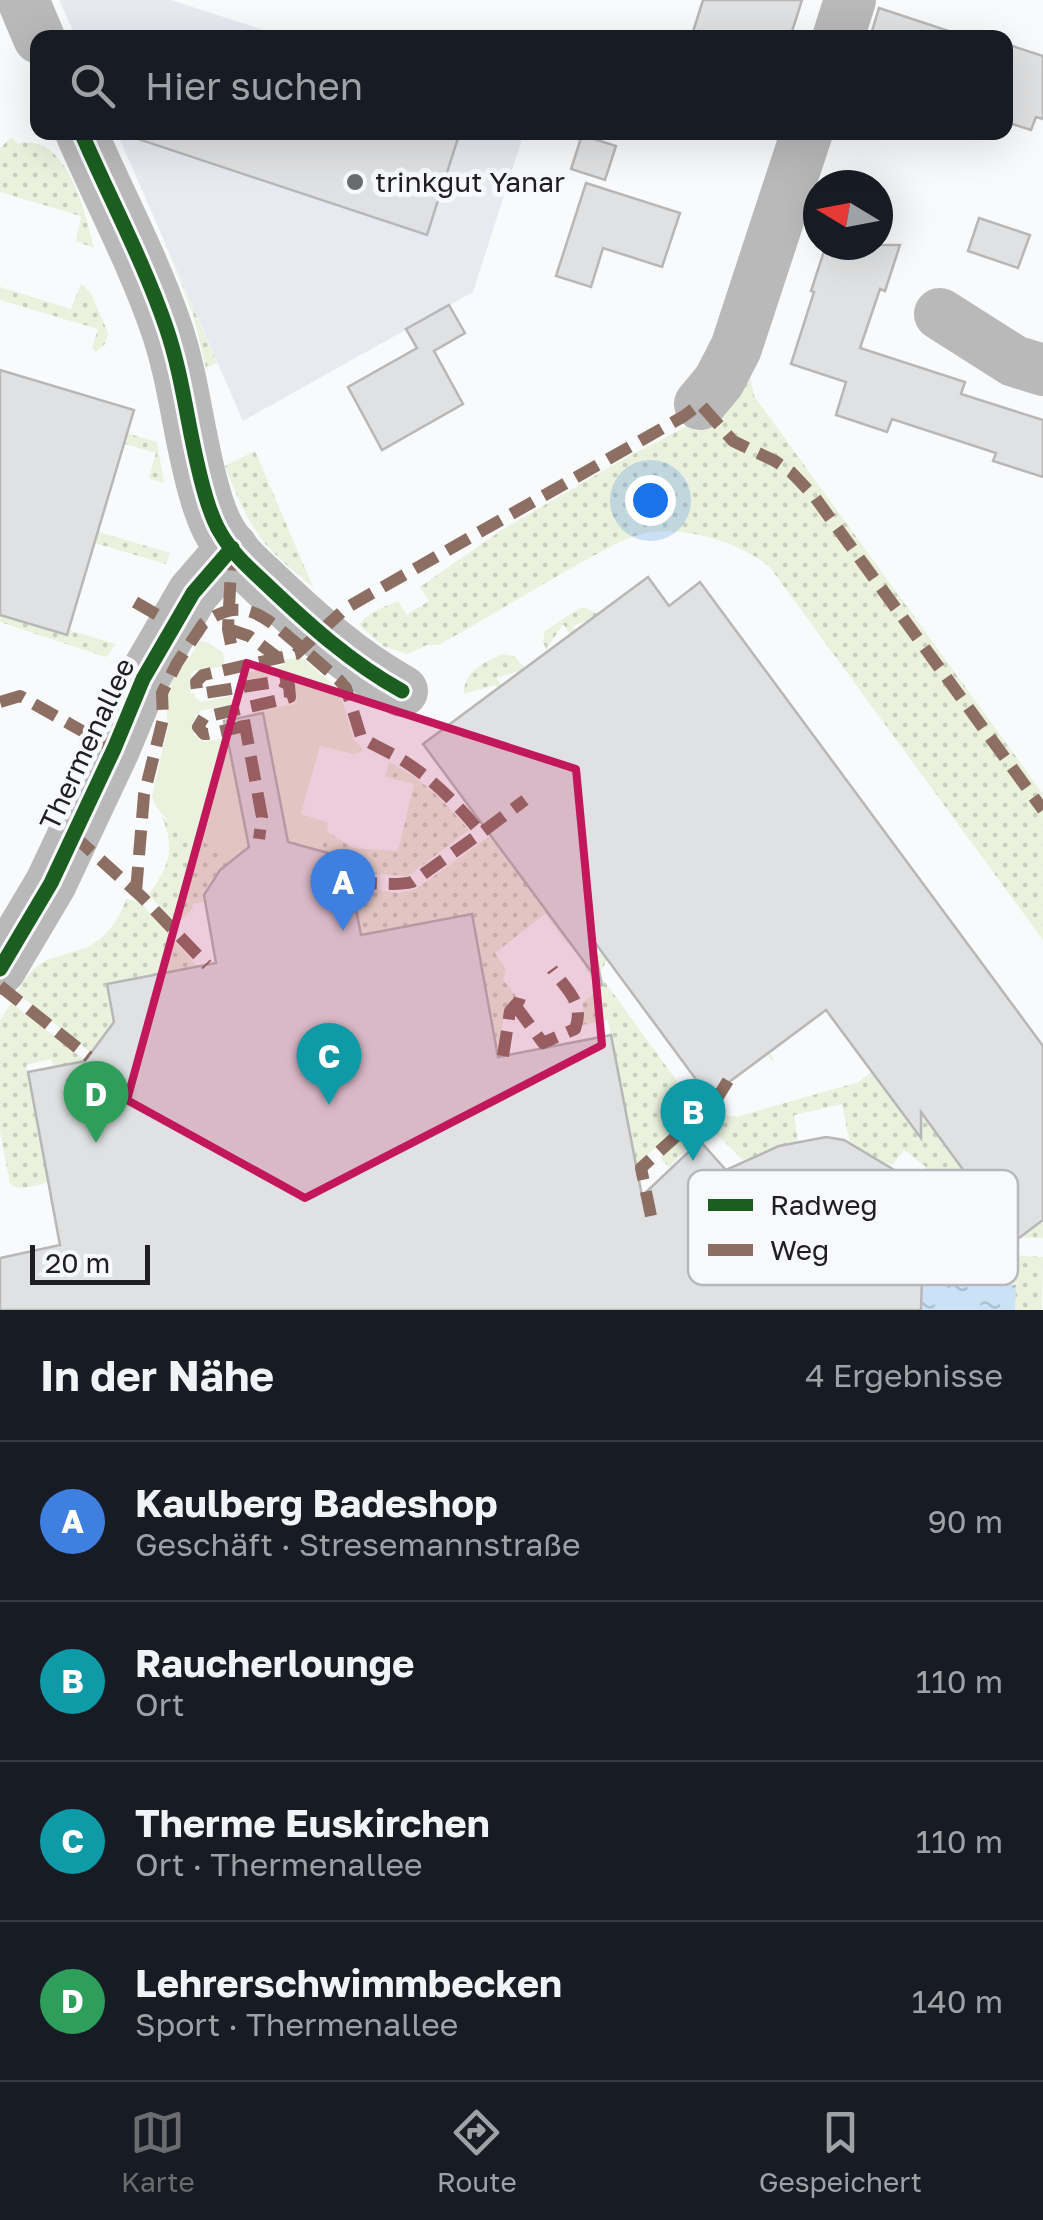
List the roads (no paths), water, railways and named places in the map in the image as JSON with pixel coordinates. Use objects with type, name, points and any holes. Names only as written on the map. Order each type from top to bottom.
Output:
[{"type":"street","points":[[23,0],[36,30]]},
{"type":"street","points":[[841,30],[850,0]]},
{"type":"street","points":[[85,140],[162,316],[179,370],[209,506],[220,532],[319,632],[360,665],[402,691]]},
{"type":"street","points":[[700,404],[719,380],[736,348],[804,140]]},
{"type":"street","points":[[940,314],[1014,360],[1043,370]]},
{"type":"street","name":"Thermenallee","points":[[0,969],[52,883],[150,665],[193,592],[232,548]]},
{"type":"water","points":[[922,1285],[1016,1285],[1015,1310],[921,1310]]},
{"type":"place","name":"trinkgut Yanar","points":[[355,182]]},
{"type":"place","name":"Kaulberg Badeshop","points":[[343,931]]},
{"type":"place","name":"Therme Euskirchen","points":[[329,1105]]},
{"type":"place","name":"Lehrerschwimmbecken","points":[[96,1143]]},
{"type":"place","name":"Raucherlounge","points":[[693,1161]]}]
